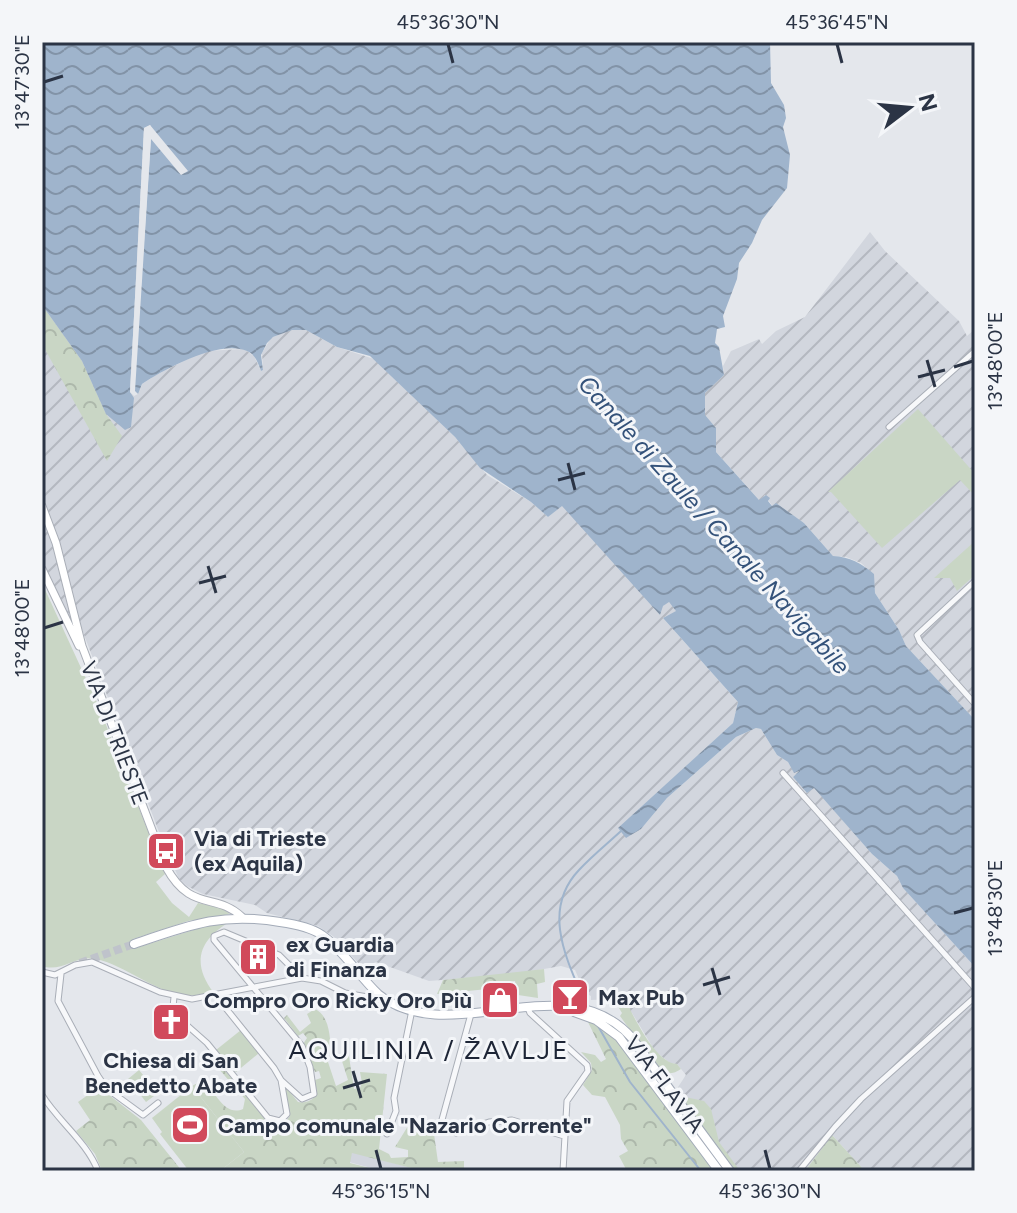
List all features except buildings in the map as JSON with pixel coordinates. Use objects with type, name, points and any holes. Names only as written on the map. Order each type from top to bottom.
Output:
[{"type":"main road","points":[[134,944],[201,922],[242,917],[289,924],[319,933],[386,1001],[412,1009],[471,1014],[554,1006]]},
{"type":"main road","name":"VIA FLAVIA","points":[[554,1006],[590,1010],[614,1021],[632,1038],[730,1171]]},
{"type":"main road","name":"VIA FLAVIA","points":[[554,1006],[596,1020],[624,1043],[719,1171]]},
{"type":"street","points":[[889,427],[975,351]]},
{"type":"street","name":"VIA DI TRIESTE","points":[[42,506],[56,543],[89,666],[173,880],[191,896],[230,908],[242,917]]},
{"type":"street","points":[[42,569],[89,666]]},
{"type":"street","points":[[975,581],[917,635],[975,704]]},
{"type":"street","points":[[783,773],[975,988]]},
{"type":"street","points":[[216,996],[281,1080],[302,1099],[314,1094],[310,1067],[302,1046],[214,940],[217,933],[224,932],[275,952],[302,978]]},
{"type":"street","points":[[42,972],[61,974],[75,965],[92,962],[174,997],[192,999],[302,978],[321,981],[353,995],[386,1001]]},
{"type":"street","points":[[61,974],[58,1001],[102,1083],[143,1115],[158,1103]]},
{"type":"street","points":[[353,995],[370,986]]},
{"type":"street","points":[[174,997],[174,1011],[207,1043],[268,1118],[276,1122],[287,1114],[281,1080]]},
{"type":"street","points":[[799,1171],[835,1127],[975,997]]},
{"type":"street","points":[[528,1007],[530,1013],[587,1065],[588,1071],[567,1101],[563,1171]]},
{"type":"street","points":[[387,1134],[396,1111],[394,1098],[412,1009]]},
{"type":"street","points":[[471,1014],[440,1127],[456,1133],[489,1122],[512,1120],[564,1136]]},
{"type":"street","points":[[42,1095],[58,1119],[87,1151],[98,1171]]},
{"type":"shaded area","points":[[150,125],[188,171],[151,139],[135,391],[156,375],[204,351],[244,349],[254,356],[261,371],[262,353],[271,338],[290,330],[306,330],[337,347],[374,359],[455,437],[487,475],[531,502],[548,517],[562,505],[663,606],[668,601],[677,611],[663,618],[738,702],[733,723],[618,829],[631,834],[641,829],[667,798],[736,737],[756,728],[761,729],[777,755],[788,762],[794,772],[799,771],[793,777],[807,793],[814,787],[872,854],[897,876],[903,888],[975,967],[975,1171],[865,1171],[832,1135],[805,1171],[737,1171],[678,1087],[686,1075],[677,1064],[670,1063],[655,1051],[632,1013],[614,999],[591,1000],[575,970],[561,966],[515,974],[429,981],[376,962],[363,968],[334,937],[318,926],[267,913],[255,905],[203,894],[179,879],[81,627],[58,541],[42,496],[42,305],[82,361],[130,392],[144,128]]},
{"type":"shaded area","points":[[870,232],[885,251],[959,321],[967,336],[975,329],[975,720],[906,646],[875,593],[873,574],[861,563],[833,556],[804,523],[776,504],[773,507],[765,495],[760,501],[716,452],[716,428],[705,416],[705,393],[724,375],[723,366],[731,351],[759,339],[762,344],[776,331],[805,317]]},
{"type":"shaded area","points":[[42,517],[49,532],[75,630],[42,560]]},
{"type":"shaded area","points":[[352,1152],[423,1171],[382,1171],[349,1162]]},
{"type":"green space","points":[[42,305],[82,361],[106,414],[122,436],[107,461],[42,344]]},
{"type":"green space","points":[[918,409],[975,474],[975,496],[960,480],[882,548],[828,492]]},
{"type":"green space","points":[[975,541],[975,575],[957,591],[950,578],[934,578]]},
{"type":"green space","points":[[42,583],[99,707],[165,874],[156,882],[172,903],[189,917],[198,903],[221,908],[230,914],[188,921],[133,939],[136,948],[231,921],[212,935],[202,952],[202,971],[214,993],[187,995],[171,992],[96,959],[82,959],[49,968],[42,966]]},
{"type":"green space","points":[[544,969],[545,982],[537,984],[538,998],[518,995],[515,981],[501,983],[498,988],[437,994],[443,980]]},
{"type":"green space","points":[[621,991],[652,1046],[681,1069],[670,1073],[659,1070],[620,1016],[622,1013],[611,995]]},
{"type":"green space","points":[[315,1009],[324,1017],[328,1028],[331,1053],[326,1056],[336,1086],[348,1080],[340,1055],[343,1051],[348,1050],[354,1089],[360,1088],[362,1083],[360,1072],[387,1074],[379,1149],[391,1158],[408,1157],[408,1150],[395,1147],[408,1126],[427,1132],[429,1120],[436,1123],[434,1134],[438,1162],[464,1161],[464,1171],[423,1171],[352,1153],[350,1163],[382,1171],[220,1171],[244,1152],[192,1086],[205,1079],[225,1106],[237,1111],[243,1109],[245,1099],[218,1068],[221,1066],[269,1123],[283,1122],[290,1116],[283,1089],[285,1086],[298,1102],[306,1102],[317,1094],[315,1080],[321,1078],[319,1071],[315,1072],[303,1044],[307,1038],[303,1033],[298,1036],[284,1018],[287,1015],[300,1032],[311,1023],[307,1014]]},
{"type":"green space","points":[[587,1020],[618,1041],[715,1171],[627,1171],[619,1156],[628,1151],[621,1139],[620,1125],[605,1097],[592,1095],[583,1085],[592,1070],[591,1063],[581,1052],[595,1055],[601,1062],[606,1059]]},
{"type":"green space","points":[[241,1030],[259,1053],[236,1072],[216,1050]]},
{"type":"green space","points":[[139,1070],[158,1093],[146,1102],[128,1079]]},
{"type":"green space","name":"Campo comunale \"Nazario Corrente\"","points":[[192,1086],[244,1152],[220,1171],[189,1171],[160,1134],[162,1132],[152,1118]]},
{"type":"green space","points":[[99,1087],[141,1120],[182,1171],[102,1171],[95,1154],[76,1131],[90,1120],[78,1102]]},
{"type":"green space","points":[[678,1087],[685,1097],[704,1101],[711,1109],[719,1142],[740,1171],[733,1171],[679,1098]]},
{"type":"green space","points":[[832,1135],[865,1171],[805,1171]]},
{"type":"water","name":"Canale di Zaule / Canale Navigabile","points":[[42,42],[770,42],[771,83],[784,105],[786,118],[783,127],[790,155],[787,188],[762,220],[739,263],[737,279],[723,316],[725,327],[717,329],[715,343],[719,347],[724,375],[705,393],[705,415],[716,428],[716,452],[759,500],[766,495],[772,506],[776,503],[804,523],[833,556],[855,561],[874,574],[875,593],[906,646],[975,720],[975,967],[903,888],[897,876],[872,854],[814,788],[807,793],[793,777],[799,771],[794,773],[788,762],[777,755],[761,729],[756,728],[736,737],[667,798],[641,829],[626,838],[618,828],[733,723],[738,702],[663,618],[676,611],[669,602],[663,606],[660,615],[562,506],[548,517],[480,468],[455,437],[370,356],[337,347],[306,330],[292,330],[273,337],[267,343],[261,355],[261,371],[250,352],[222,349],[178,364],[142,384],[138,394],[134,391],[151,138],[167,154],[150,125],[144,128],[130,392],[134,398],[131,427],[125,430],[106,414],[82,361],[42,305]]},
{"type":"pier","points":[[150,125],[188,171],[181,175],[151,139],[135,391],[138,394],[134,396],[130,392],[144,128]]},
{"type":"waterway","points":[[586,1005],[561,937],[561,902],[567,886],[579,870],[621,831]]},
{"type":"waterway","points":[[598,1026],[630,1082],[701,1171]]},
{"type":"tunnel","points":[[80,963],[134,944]]},
{"type":"place","name":"Via di Trieste (ex Aquila)","points":[[166,851]]},
{"type":"place","name":"ex Guardia di Finanza","points":[[258,957]]},
{"type":"place","name":"Max Pub","points":[[570,997]]},
{"type":"place","name":"Compro Oro Ricky Oro Più","points":[[500,1000]]},
{"type":"place","name":"Chiesa di San Benedetto Abate","points":[[171,1022]]},
{"type":"place","name":"Campo comunale \"Nazario Corrente\"","points":[[190,1125]]},
{"type":"district","name":"AQUILINIA / ŽAVLJE","points":[[429,1050]]}]
